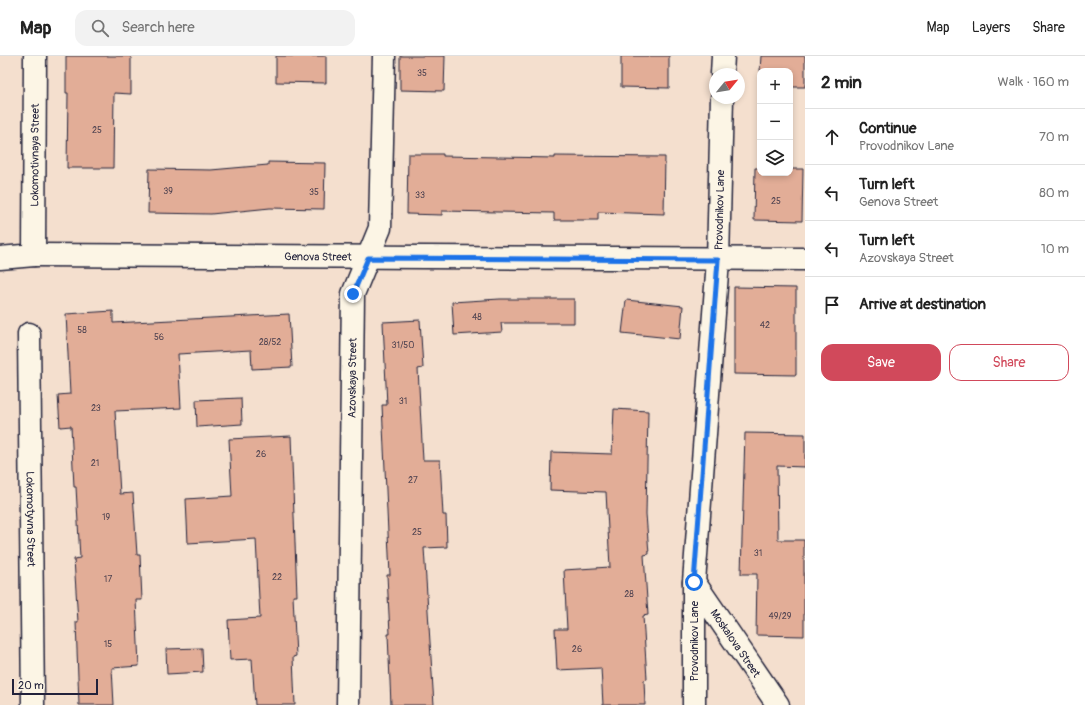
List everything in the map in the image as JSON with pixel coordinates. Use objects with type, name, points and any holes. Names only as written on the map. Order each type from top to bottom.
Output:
[{"type":"street","name":"Lokomotivnaya Street","points":[[34,56],[34,255]]},
{"type":"street","name":"Azovskaya Street","points":[[348,705],[353,294],[380,228],[384,56]]},
{"type":"street","points":[[722,68],[723,56]]},
{"type":"street","name":"Provodnikov Lane","points":[[694,705],[694,582],[718,260],[722,104]]},
{"type":"street","name":"Genova Street","points":[[0,258],[34,255],[718,260],[805,259]]},
{"type":"street","name":"Lokomotyvna Street","points":[[29,334],[33,705]]},
{"type":"street","name":"Moskalova Street","points":[[694,582],[778,705]]},
{"type":"building","points":[[66,56],[131,56],[131,94],[114,93],[113,168],[67,168],[68,93],[66,93]]},
{"type":"building","points":[[276,56],[326,56],[326,83],[276,82]]},
{"type":"building","points":[[400,56],[445,56],[444,91],[400,90]]},
{"type":"building","points":[[621,56],[669,56],[669,88],[621,87]]},
{"type":"building","points":[[761,56],[805,56],[805,87],[793,87],[793,68],[760,68]]},
{"type":"building","points":[[408,154],[555,158],[555,156],[665,157],[664,214],[598,212],[598,220],[554,220],[554,213],[442,211],[442,215],[407,214]]},
{"type":"building","points":[[268,162],[325,163],[324,209],[270,208],[211,214],[148,213],[149,169],[211,170],[268,165]]},
{"type":"building","points":[[755,168],[757,168],[757,176],[793,176],[793,169],[803,169],[802,221],[754,220]]},
{"type":"building","points":[[734,287],[796,288],[796,375],[734,374]]},
{"type":"building","points":[[500,299],[574,299],[574,323],[501,323],[502,332],[454,335],[452,302]]},
{"type":"building","points":[[626,300],[683,306],[680,339],[622,333]]},
{"type":"building","points":[[113,311],[113,323],[289,314],[292,367],[252,369],[251,350],[178,354],[181,408],[115,411],[120,494],[133,493],[137,555],[140,555],[142,600],[136,600],[139,666],[112,668],[114,705],[79,705],[76,622],[78,622],[74,559],[80,558],[76,487],[74,487],[71,426],[60,427],[58,395],[70,394],[66,314]]},
{"type":"building","points":[[420,320],[423,368],[418,369],[423,460],[440,460],[443,515],[446,515],[447,547],[424,548],[434,705],[391,705],[387,575],[390,575],[382,405],[387,405],[383,322]]},
{"type":"building","points":[[241,398],[242,424],[197,427],[196,400]]},
{"type":"building","points":[[614,409],[648,411],[646,514],[649,554],[644,555],[648,615],[643,616],[647,679],[644,680],[645,705],[603,705],[601,668],[557,670],[555,629],[567,629],[564,570],[610,567],[606,492],[550,490],[551,452],[612,454]]},
{"type":"building","points":[[745,433],[805,434],[805,467],[777,466],[778,540],[804,540],[804,636],[756,635],[757,574],[741,574]]},
{"type":"building","points":[[291,436],[297,596],[293,596],[296,656],[293,657],[295,705],[255,705],[252,659],[230,660],[228,620],[260,618],[256,539],[188,543],[186,499],[232,496],[229,439]]},
{"type":"building","points":[[202,648],[203,672],[167,674],[166,649]]},
{"type":"route","points":[[353,294],[368,258],[718,260],[694,582]]}]
